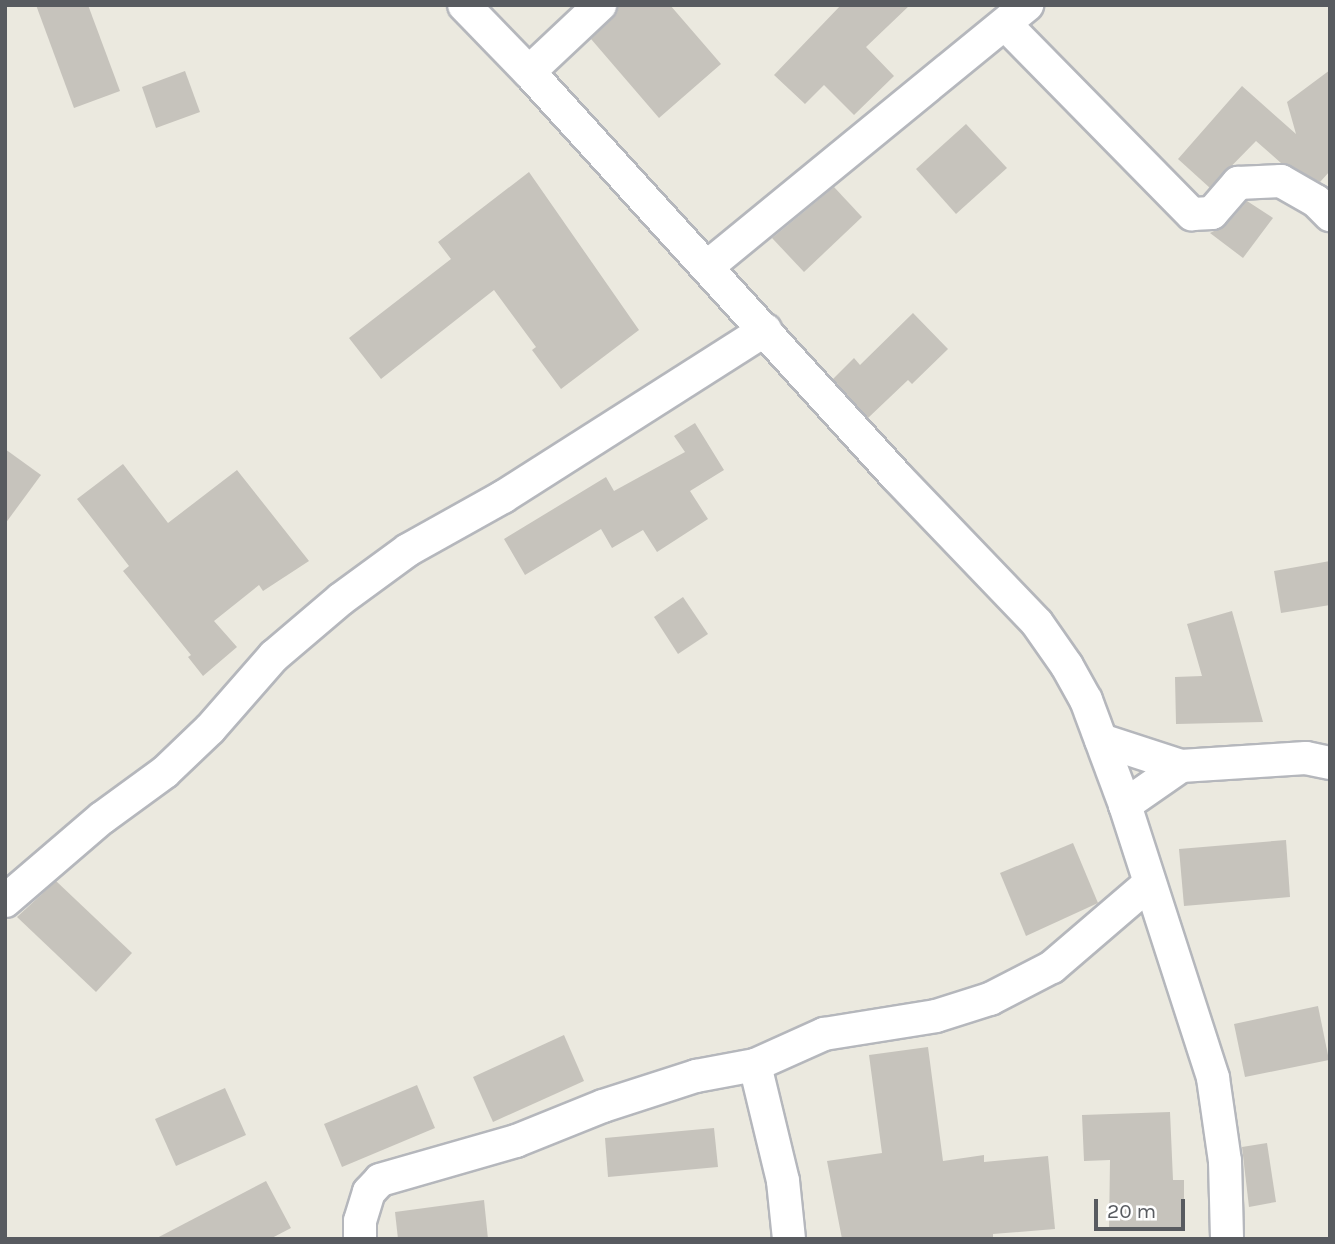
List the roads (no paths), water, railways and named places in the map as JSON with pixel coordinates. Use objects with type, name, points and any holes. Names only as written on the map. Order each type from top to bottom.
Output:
[{"type":"street","points":[[464,5],[765,330],[897,477],[1037,623],[1067,666],[1086,700],[1125,804],[1213,1078],[1225,1161],[1227,1239]]},
{"type":"street","points":[[528,72],[600,5]]},
{"type":"street","points":[[707,267],[1016,15],[1192,214],[1212,213],[1238,183],[1281,181],[1316,201],[1330,215]]},
{"type":"street","points":[[5,901],[103,818],[165,772],[210,729],[274,656],[341,599],[408,550],[503,497],[765,330]]},
{"type":"street","points":[[1101,740],[1181,766],[1322,753]]},
{"type":"street","points":[[1125,804],[1181,766]]},
{"type":"street","points":[[360,1239],[360,1221],[369,1192],[380,1180],[516,1141],[603,1106],[695,1076],[755,1065],[824,1034],[936,1016],[990,999],[1052,967],[1149,884]]},
{"type":"street","points":[[755,1065],[783,1181],[789,1239]]}]
